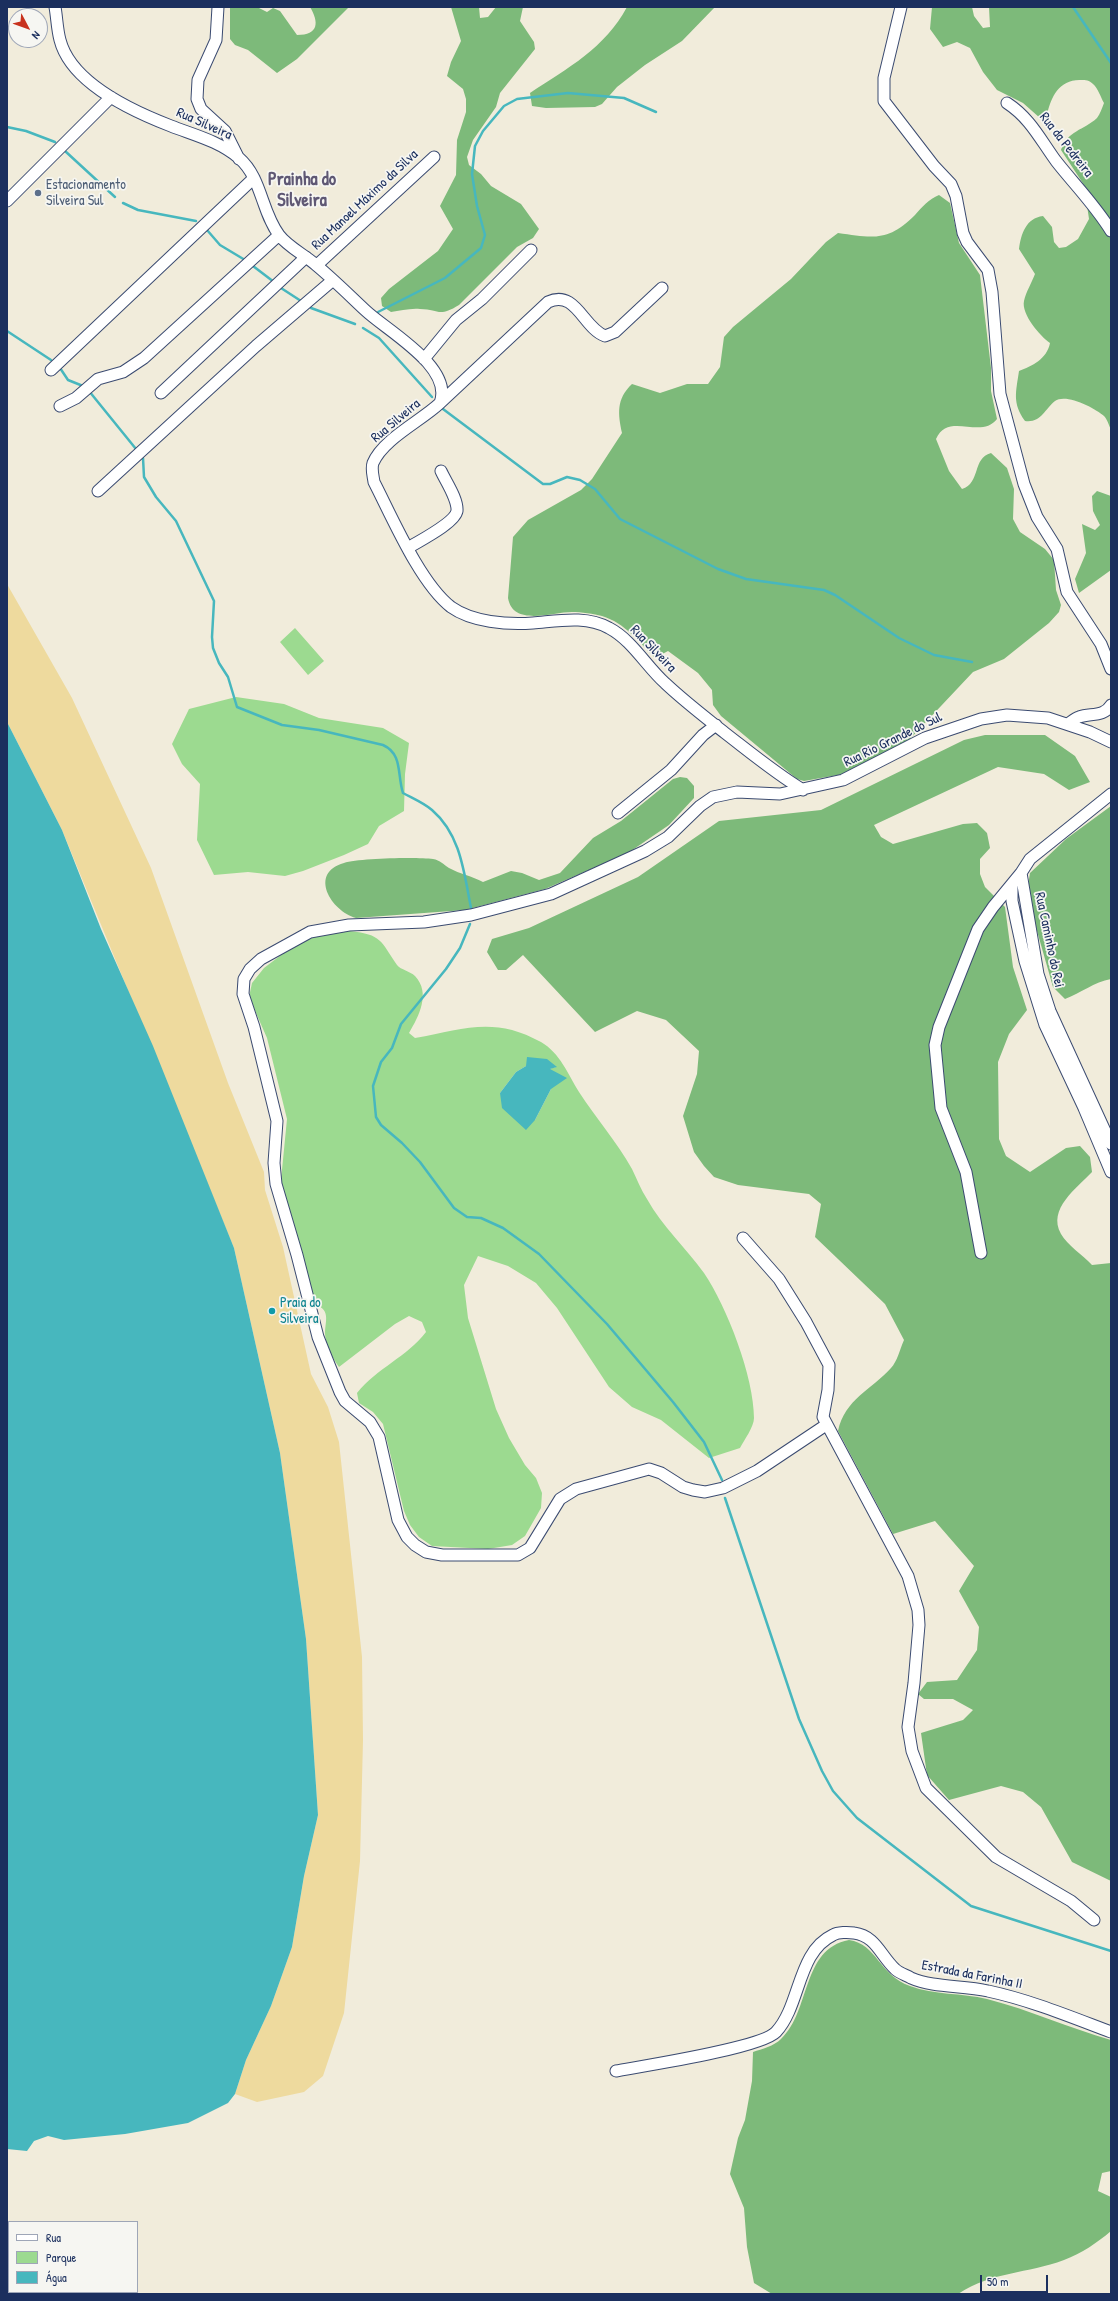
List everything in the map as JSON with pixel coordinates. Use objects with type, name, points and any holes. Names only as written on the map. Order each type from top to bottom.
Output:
[{"type":"street","name":"Rua Silveira","points":[[56,7],[60,40],[71,62],[80,74],[111,97],[169,125],[217,144],[239,159],[254,178],[267,215],[279,235],[333,280],[373,318],[424,359],[440,381],[442,396],[440,403],[388,444],[377,456],[372,470],[374,482],[408,548],[432,587],[452,607],[465,613],[492,621],[512,623],[587,620],[609,628],[628,643],[665,684],[774,773],[803,790]]},
{"type":"street","points":[[218,7],[217,36],[198,80],[197,99],[201,109],[225,132],[239,159]]},
{"type":"street","points":[[901,7],[884,78],[884,101],[934,166],[951,184],[956,196],[963,234],[988,270],[992,292],[1000,394],[1024,484],[1037,517],[1057,549],[1067,592],[1101,644],[1111,669]]},
{"type":"street","points":[[7,201],[111,97]]},
{"type":"street","name":"Rua da Pedreira","points":[[1007,102],[1020,112],[1034,128],[1056,160],[1099,212],[1111,231]]},
{"type":"street","name":"Rua Manoel Máximo da Silva","points":[[316,265],[434,157]]},
{"type":"street","points":[[51,370],[254,178]]},
{"type":"street","points":[[60,406],[76,398],[98,379],[123,372],[139,362],[279,235]]},
{"type":"street","points":[[424,359],[456,320],[482,299],[531,250]]},
{"type":"street","points":[[161,393],[306,257]]},
{"type":"street","points":[[98,491],[256,346],[333,280]]},
{"type":"street","points":[[440,403],[548,302],[556,298],[564,299],[577,308],[596,333],[605,336],[615,332],[662,288]]},
{"type":"street","points":[[408,548],[453,520],[457,512],[456,502],[441,471]]},
{"type":"street","points":[[1068,724],[1078,717],[1100,714],[1108,710],[1111,705]]},
{"type":"street","name":"Rua Rio Grande do Sul","points":[[826,1425],[757,1472],[723,1488],[705,1492],[693,1490],[683,1487],[661,1473],[649,1469],[576,1489],[560,1499],[530,1548],[518,1555],[442,1555],[421,1550],[408,1537],[398,1520],[376,1431],[368,1419],[345,1401],[318,1337],[298,1255],[276,1184],[274,1163],[277,1121],[254,1027],[243,990],[244,979],[255,964],[310,932],[350,924],[424,922],[471,915],[551,894],[646,851],[668,837],[700,806],[713,797],[737,792],[780,794],[843,780],[925,738],[981,719],[1008,715],[1030,716],[1068,724],[1111,742]]},
{"type":"street","points":[[618,813],[671,770],[703,735],[716,726]]},
{"type":"street","points":[[981,1254],[966,1172],[942,1108],[934,1045],[939,1027],[978,928],[992,907],[1012,886],[1030,860],[1111,794]]},
{"type":"street","name":"Rua Caminho do Rei","points":[[1021,873],[1035,959],[1050,1011],[1111,1144]]},
{"type":"street","points":[[1012,886],[1012,901],[1021,945],[1045,1025],[1111,1172]]},
{"type":"street","points":[[743,1238],[779,1280],[806,1322],[829,1365],[828,1390],[823,1417],[908,1576],[915,1598],[918,1626],[914,1683],[908,1727],[912,1751],[926,1788],[996,1858],[1071,1901],[1094,1920]]},
{"type":"street","name":"Estrada da Farinha II","points":[[616,2071],[751,2044],[776,2033],[787,2015],[806,1967],[818,1946],[833,1935],[849,1932],[862,1934],[874,1941],[896,1970],[912,1978],[987,1990],[1037,2004],[1111,2032]]},
{"type":"green space","points":[[230,7],[257,7],[267,12],[273,8],[280,11],[297,35],[310,33],[315,27],[315,18],[310,7],[349,7],[297,59],[277,73],[248,50],[235,45],[230,39]]},
{"type":"green space","points":[[451,7],[479,7],[480,18],[488,17],[496,7],[523,7],[520,21],[534,42],[535,49],[500,93],[496,107],[473,140],[467,157],[469,165],[481,174],[491,186],[521,204],[539,229],[533,238],[517,247],[459,305],[452,309],[442,312],[426,309],[409,309],[391,312],[382,306],[381,298],[389,289],[438,251],[453,229],[440,206],[456,175],[457,140],[466,112],[466,99],[463,89],[447,76],[451,62],[461,41]]},
{"type":"green space","points":[[627,7],[715,7],[682,41],[645,65],[617,87],[602,104],[595,107],[546,108],[532,106],[530,93],[572,66],[597,46],[618,21]]},
{"type":"green space","points":[[932,7],[972,7],[974,16],[983,28],[990,27],[989,7],[1111,7],[1111,430],[1106,419],[1100,413],[1080,402],[1066,399],[1055,401],[1039,418],[1025,421],[1018,409],[1016,397],[1019,371],[1029,367],[1042,358],[1050,343],[1032,324],[1025,312],[1024,301],[1035,274],[1019,249],[1021,238],[1028,223],[1037,217],[1043,216],[1052,227],[1054,242],[1059,248],[1066,247],[1078,239],[1089,219],[1084,185],[1061,150],[1067,139],[1097,118],[1104,103],[1092,83],[1086,80],[1074,80],[1067,82],[1058,90],[1051,101],[1047,115],[1040,118],[1023,103],[997,90],[983,72],[970,48],[957,42],[943,47],[930,29]]},
{"type":"green space","points":[[939,195],[950,203],[959,243],[980,275],[991,368],[991,391],[997,419],[990,425],[982,427],[948,427],[941,431],[936,439],[949,471],[962,489],[972,482],[981,460],[991,453],[1007,468],[1014,489],[1013,519],[1020,532],[1045,549],[1054,560],[1056,590],[1061,605],[1059,612],[1049,623],[1004,659],[973,672],[909,740],[849,773],[804,781],[797,779],[721,716],[713,705],[712,690],[698,673],[668,651],[655,658],[625,628],[602,616],[576,612],[534,616],[517,612],[511,607],[508,598],[513,537],[528,520],[581,490],[592,479],[622,433],[619,413],[621,401],[623,395],[632,384],[660,393],[687,384],[708,384],[720,367],[724,337],[733,327],[791,279],[826,242],[838,233],[871,237],[888,234],[905,224],[926,204]]},
{"type":"green space","points":[[1097,491],[1111,496],[1111,570],[1079,593],[1075,579],[1086,553],[1082,524],[1095,530],[1100,525],[1093,511],[1092,496]]},
{"type":"green space","points":[[295,628],[324,661],[308,675],[280,642]]},
{"type":"green space","points":[[236,697],[284,704],[319,718],[383,728],[409,743],[405,774],[404,811],[379,826],[368,844],[303,871],[285,876],[248,872],[214,875],[197,840],[200,784],[182,764],[172,744],[189,709]]},
{"type":"green space","points":[[985,735],[1045,735],[1075,756],[1090,782],[1069,790],[1044,774],[998,767],[874,825],[881,837],[893,844],[963,824],[977,823],[987,833],[990,848],[980,859],[980,874],[985,887],[1005,907],[1013,967],[1027,1010],[1009,1034],[998,1062],[999,1139],[1006,1156],[1030,1172],[1066,1148],[1080,1146],[1090,1157],[1092,1172],[1066,1200],[1058,1216],[1058,1225],[1064,1238],[1092,1265],[1111,1263],[1111,1881],[1072,1862],[1041,1807],[1023,1792],[1001,1786],[949,1800],[927,1775],[921,1733],[963,1720],[973,1710],[953,1699],[924,1699],[918,1694],[927,1682],[957,1680],[977,1650],[979,1627],[959,1591],[974,1566],[935,1521],[893,1534],[838,1431],[841,1420],[846,1411],[893,1365],[897,1359],[904,1340],[885,1304],[815,1237],[821,1204],[809,1194],[738,1185],[714,1177],[704,1166],[694,1152],[683,1116],[697,1074],[699,1051],[666,1020],[637,1011],[595,1032],[523,955],[506,970],[498,970],[487,952],[492,939],[529,928],[638,877],[719,821],[821,810],[964,740]]},
{"type":"green space","points":[[680,777],[687,778],[694,786],[694,798],[669,825],[628,853],[545,889],[465,910],[356,918],[339,908],[327,892],[325,883],[327,875],[333,868],[352,861],[375,859],[433,859],[440,861],[453,870],[483,882],[511,871],[522,873],[539,880],[560,873],[593,838],[621,821],[673,779]]},
{"type":"green space","points":[[1111,806],[1111,979],[1105,980],[1065,999],[1053,987],[1037,931],[1027,891],[1030,873],[1066,839]]},
{"type":"green space","points":[[350,931],[368,934],[383,944],[399,967],[415,976],[420,983],[423,997],[420,1012],[409,1033],[415,1038],[464,1028],[493,1027],[508,1029],[524,1034],[541,1042],[558,1058],[579,1092],[626,1159],[653,1209],[704,1273],[722,1304],[738,1343],[753,1401],[754,1422],[740,1448],[709,1458],[661,1420],[632,1407],[609,1387],[557,1308],[536,1283],[508,1266],[478,1256],[464,1285],[468,1318],[496,1409],[509,1438],[525,1465],[536,1478],[542,1493],[541,1508],[525,1536],[512,1545],[488,1549],[432,1546],[419,1537],[410,1525],[404,1511],[383,1424],[373,1412],[359,1403],[357,1393],[374,1376],[410,1349],[426,1332],[422,1322],[409,1316],[395,1324],[339,1367],[332,1356],[328,1348],[325,1334],[325,1313],[321,1307],[316,1305],[281,1180],[287,1119],[267,1038],[249,997],[252,983],[264,968],[285,952],[317,935]],"holes":[[[526,1066],[556,1067],[549,1069],[551,1089],[535,1120],[500,1093],[516,1072]]]},
{"type":"green space","points":[[849,1940],[866,1947],[891,1975],[910,1986],[929,1991],[987,1999],[1019,2008],[1111,2040],[1111,2171],[1102,2173],[1098,2191],[1111,2197],[1111,2231],[1089,2247],[1064,2260],[1050,2265],[984,2281],[958,2294],[772,2294],[754,2283],[747,2247],[744,2208],[730,2174],[738,2138],[745,2120],[752,2081],[753,2052],[771,2045],[781,2039],[791,2027],[798,2013],[808,1982],[822,1955],[834,1946]]},
{"type":"sand","name":"Praia do Silveira","points":[[7,584],[72,698],[151,868],[228,1083],[264,1172],[265,1190],[283,1247],[311,1374],[328,1407],[339,1442],[362,1657],[363,1740],[360,1861],[344,2013],[323,2076],[304,2092],[257,2102],[235,2094],[246,2060],[271,2006],[292,1947],[304,1876],[318,1815],[306,1639],[280,1453],[234,1248],[62,830],[7,722]]},
{"type":"water","points":[[7,722],[62,830],[101,929],[153,1046],[234,1248],[280,1453],[306,1639],[318,1815],[304,1876],[292,1947],[271,2006],[246,2060],[235,2094],[228,2103],[188,2123],[125,2134],[64,2140],[48,2136],[34,2141],[27,2151],[7,2149]]},
{"type":"water","points":[[527,1057],[547,1059],[557,1067],[550,1069],[567,1078],[551,1089],[535,1120],[526,1130],[502,1108],[500,1093],[516,1072],[526,1066]]},
{"type":"waterway","points":[[1073,7],[1111,63]]},
{"type":"waterway","points":[[378,312],[445,278],[481,248],[485,235],[477,206],[472,174],[475,146],[483,131],[504,106],[517,99],[568,93],[624,98],[656,112]]},
{"type":"waterway","points":[[7,127],[26,131],[55,142]]},
{"type":"waterway","points":[[65,151],[115,197]]},
{"type":"waterway","points":[[123,203],[138,210],[196,221]]},
{"type":"waterway","points":[[207,230],[220,245],[245,260]]},
{"type":"waterway","points":[[253,266],[274,282]]},
{"type":"waterway","points":[[281,288],[301,301]]},
{"type":"waterway","points":[[311,308],[355,324]]},
{"type":"waterway","points":[[363,328],[379,338],[432,397]]},
{"type":"waterway","points":[[7,331],[51,360]]},
{"type":"waterway","points":[[60,368],[68,380],[83,386]]},
{"type":"waterway","points":[[89,391],[136,449]]},
{"type":"waterway","points":[[443,409],[543,484],[550,484],[567,477],[580,480],[595,489],[620,519],[718,569],[746,579],[824,590],[835,595],[899,638],[934,655],[972,662]]},
{"type":"waterway","points":[[143,458],[144,477],[156,497],[176,521],[214,601],[212,637],[213,648],[219,663],[228,677],[237,707],[282,725],[319,730],[383,745],[389,749],[397,759],[403,793],[432,810],[442,820],[449,831],[460,855],[471,908]]},
{"type":"waterway","points":[[470,924],[460,948],[446,969],[401,1024],[392,1048],[381,1062],[373,1086],[376,1117],[381,1125],[402,1143],[420,1162],[454,1208],[467,1217],[481,1218],[503,1228],[539,1254],[607,1324],[673,1402],[704,1442],[722,1480]]},
{"type":"waterway","points":[[725,1498],[799,1719],[822,1771],[833,1791],[857,1818],[971,1906],[1111,1951]]},
{"type":"place","name":"Estacionamento Silveira Sul","points":[[38,193]]},
{"type":"place","name":"Praia do Silveira","points":[[272,1311]]},
{"type":"district","name":"Prainha do Silveira","points":[[302,190]]}]
